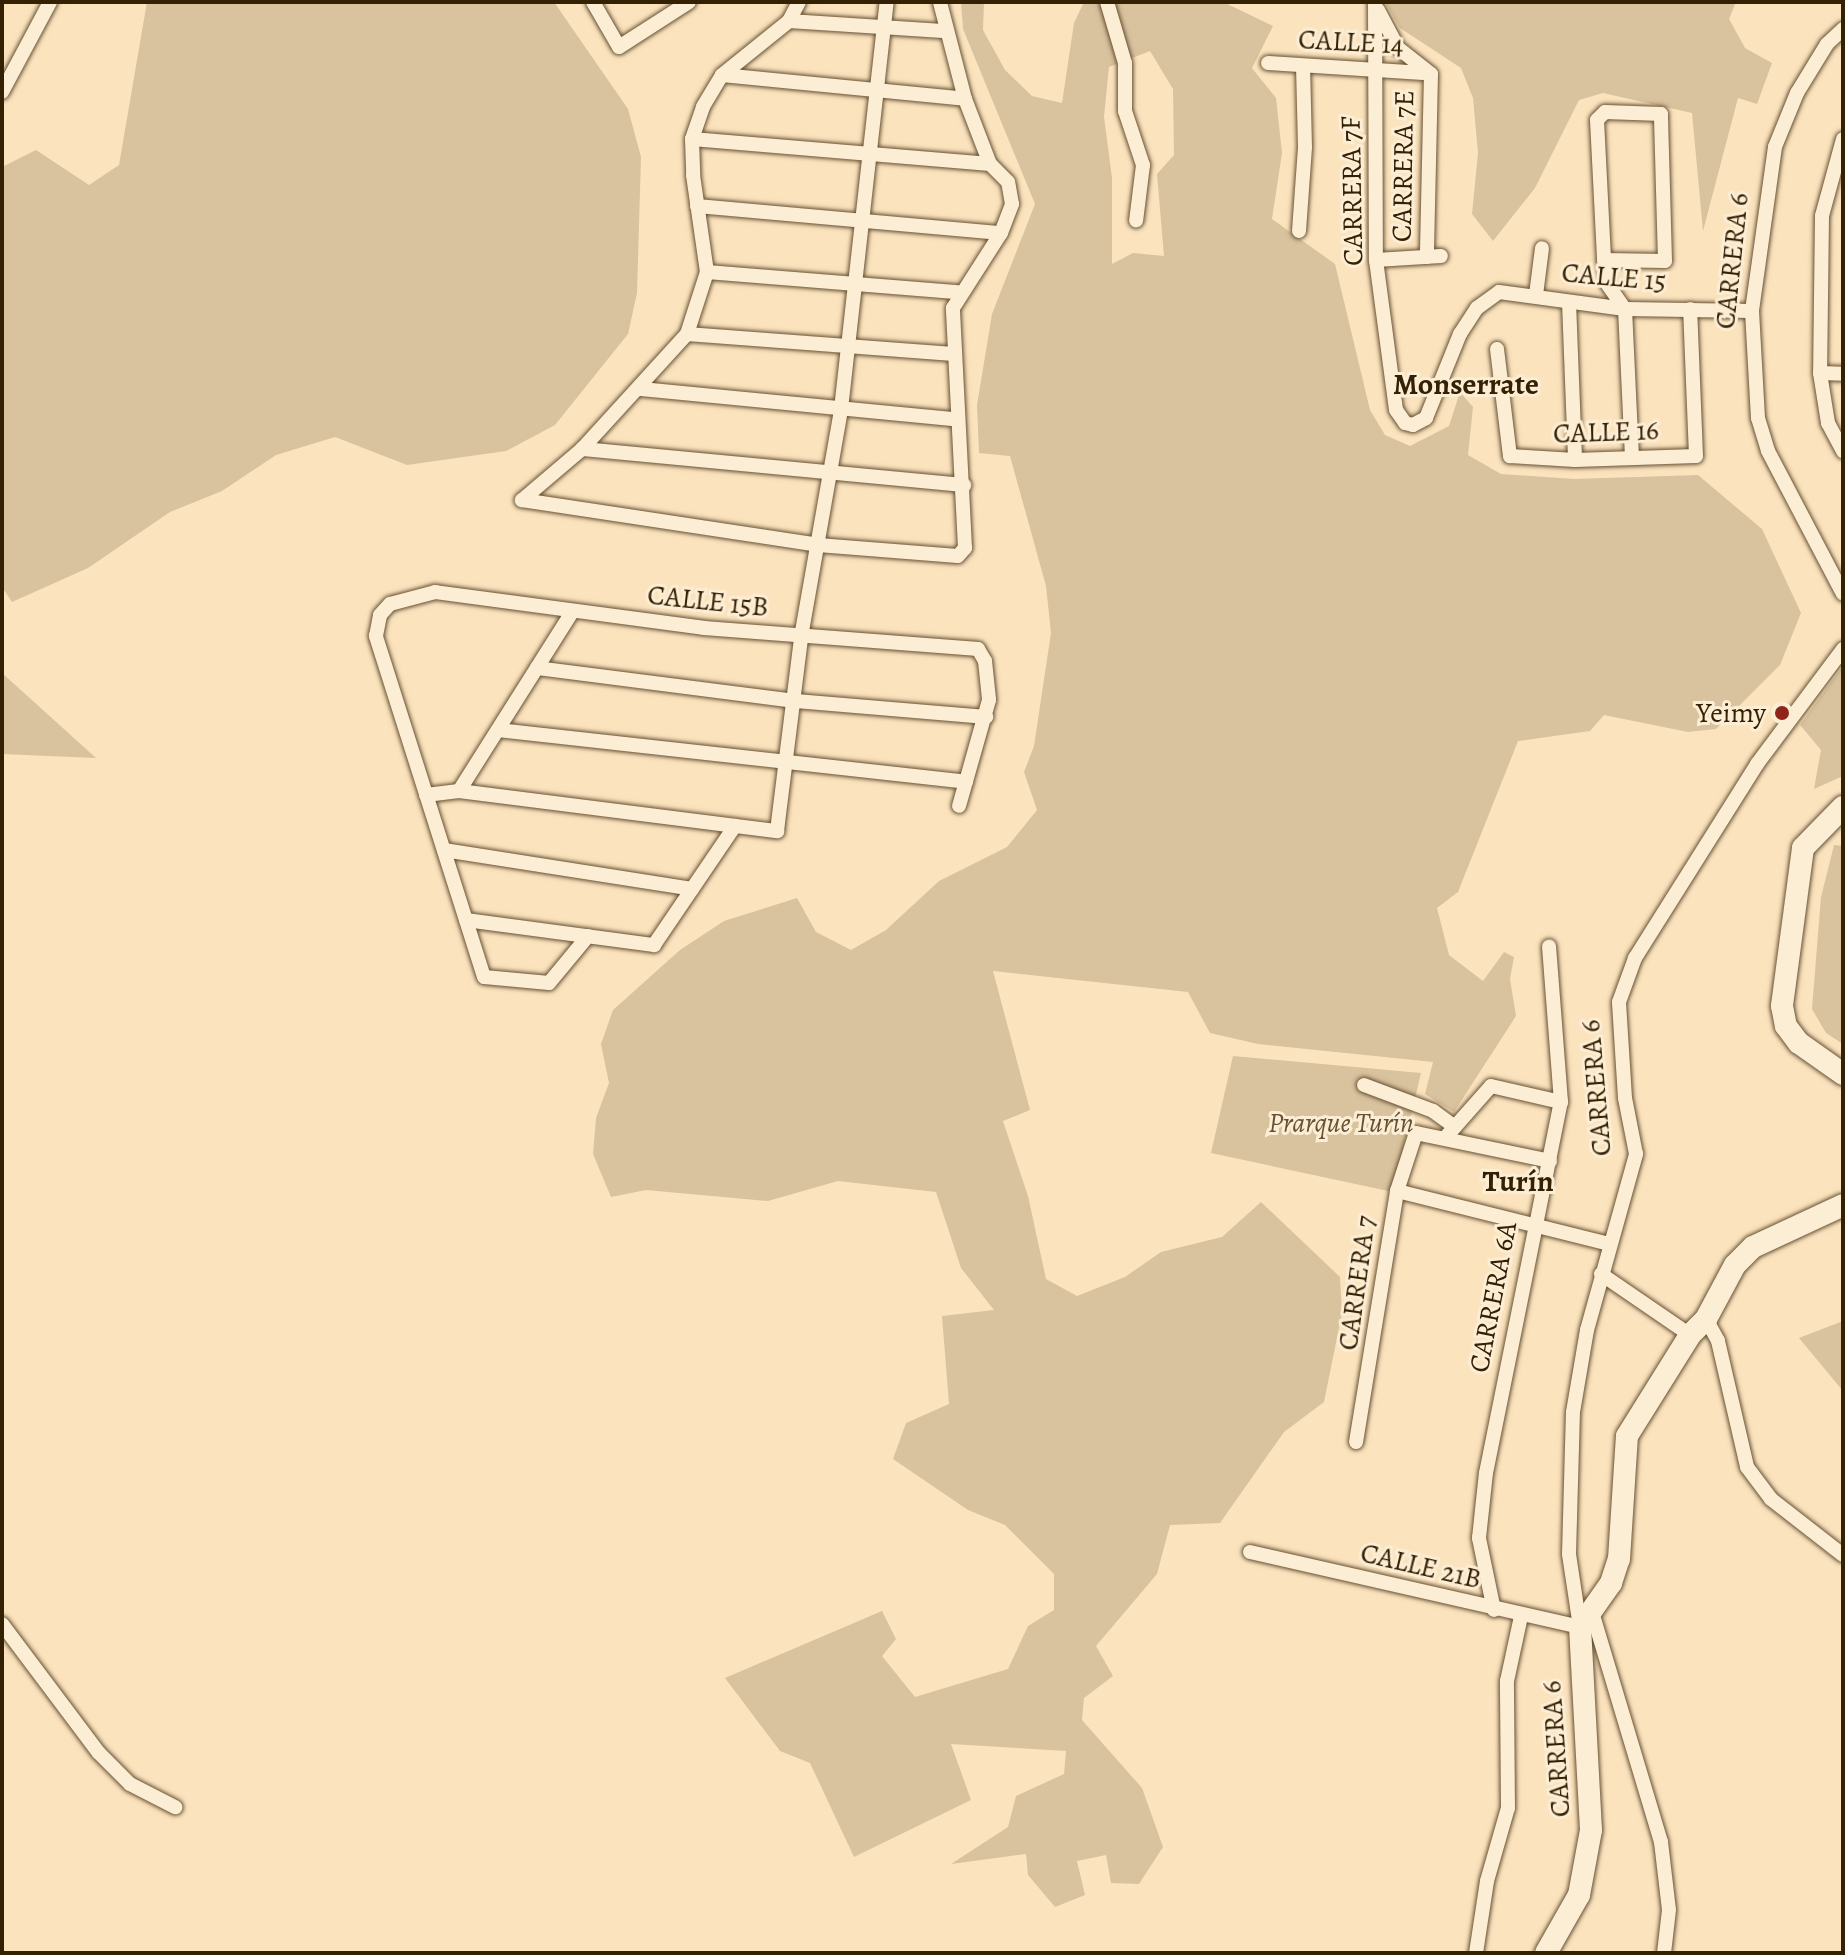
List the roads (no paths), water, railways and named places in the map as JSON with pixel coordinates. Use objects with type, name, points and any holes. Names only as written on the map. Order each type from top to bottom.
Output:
[{"type":"street","points":[[2,92],[50,2]]},
{"type":"street","points":[[593,2],[619,47],[689,2]]},
{"type":"street","points":[[799,2],[789,21],[722,75],[692,139],[697,206],[707,272],[687,334],[641,389],[582,449],[522,500],[818,545],[958,556],[965,548],[964,485],[955,419],[953,308],[958,292],[1001,233],[1012,204],[1008,182],[990,164],[965,99],[943,31],[940,2]]},
{"type":"street","points":[[588,936],[549,983],[484,977],[426,795],[459,791],[777,831],[796,701],[801,637],[841,409],[866,154],[887,2]]},
{"type":"street","points":[[1107,2],[1125,63],[1125,111],[1145,174],[1136,221]]},
{"type":"street","name":"CARRERA 7F","points":[[1374,2],[1377,68],[1376,260],[1396,410],[1405,423],[1413,425],[1426,418],[1460,334],[1477,308]]},
{"type":"street","name":"CARRERA 7E","points":[[1374,2],[1398,48],[1431,74],[1434,256],[1376,260]]},
{"type":"street","points":[[789,21],[943,31]]},
{"type":"street","name":"CARRERA 6","points":[[1843,29],[1827,44],[1797,93],[1775,147],[1752,311],[1758,418],[1768,451],[1843,594]]},
{"type":"street","name":"CALLE 14","points":[[1268,63],[1431,74]]},
{"type":"street","points":[[1299,231],[1305,147],[1303,66]]},
{"type":"street","points":[[722,75],[965,99]]},
{"type":"street","points":[[1604,260],[1665,261],[1661,114],[1605,112],[1597,120],[1604,260],[1608,285],[1625,309],[1632,456]]},
{"type":"street","points":[[692,139],[990,164]]},
{"type":"street","points":[[1843,139],[1822,216],[1820,373],[1828,423],[1843,451]]},
{"type":"street","points":[[697,206],[1001,233]]},
{"type":"street","points":[[1536,295],[1542,248]]},
{"type":"street","points":[[707,272],[958,292]]},
{"type":"street","name":"CALLE 15","points":[[1477,308],[1499,292],[1625,309],[1752,311]]},
{"type":"street","points":[[1569,302],[1575,460]]},
{"type":"street","name":"CALLE 16","points":[[1497,349],[1505,447],[1518,460],[1696,456],[1690,309]]},
{"type":"street","points":[[687,334],[953,354]]},
{"type":"street","points":[[1820,373],[1843,374]]},
{"type":"street","points":[[641,389],[955,419]]},
{"type":"street","points":[[582,449],[964,485]]},
{"type":"street","name":"CALLE 15B","points":[[426,795],[376,636],[380,615],[390,604],[435,592],[572,612],[801,637],[978,649],[987,674],[986,717]]},
{"type":"street","points":[[459,791],[572,612]]},
{"type":"street","name":"CARRERA 6","points":[[1546,1953],[1579,1895],[1591,1830],[1586,1619],[1569,1554],[1568,1476],[1577,1377],[1601,1274],[1636,1154],[1619,1042],[1619,1002],[1635,958],[1765,753],[1843,649]]},
{"type":"street","points":[[537,668],[796,701],[986,717],[959,806]]},
{"type":"street","points":[[498,730],[966,782]]},
{"type":"street","points":[[1843,807],[1803,848],[1782,1006],[1786,1026],[1799,1043],[1843,1074]]},
{"type":"street","points":[[466,920],[654,945],[735,826]]},
{"type":"street","points":[[444,850],[692,889]]},
{"type":"street","name":"CARRERA 6A","points":[[1494,1610],[1479,1538],[1533,1225],[1561,1102],[1549,946]]},
{"type":"street","points":[[1364,1085],[1433,1111],[1450,1132],[1550,1161]]},
{"type":"street","points":[[1450,1132],[1491,1086],[1561,1102]]},
{"type":"street","name":"CARRERA 7","points":[[1356,1442],[1397,1191],[1416,1133],[1450,1132]]},
{"type":"street","points":[[1397,1191],[1609,1244]]},
{"type":"street","points":[[1664,1953],[1669,1910],[1661,1842],[1586,1619],[1619,1559],[1627,1436],[1735,1265],[1753,1247],[1843,1205]]},
{"type":"street","points":[[1601,1274],[1718,1341],[1747,1467],[1771,1499],[1843,1555]]},
{"type":"street","name":"CALLE 21B","points":[[1250,1552],[1521,1616],[1586,1619]]},
{"type":"street","points":[[1476,1953],[1487,1881],[1508,1808],[1507,1681],[1521,1616]]},
{"type":"street","points":[[2,1624],[99,1753],[130,1784],[175,1807]]},
{"type":"place","name":"Yeimy","points":[[1782,713]]},
{"type":"district","name":"Monserrate","points":[[1466,384]]},
{"type":"district","name":"Turín","points":[[1518,1181]]},
{"type":"park label","name":"Prarque Turín","points":[[1341,1123]]}]
